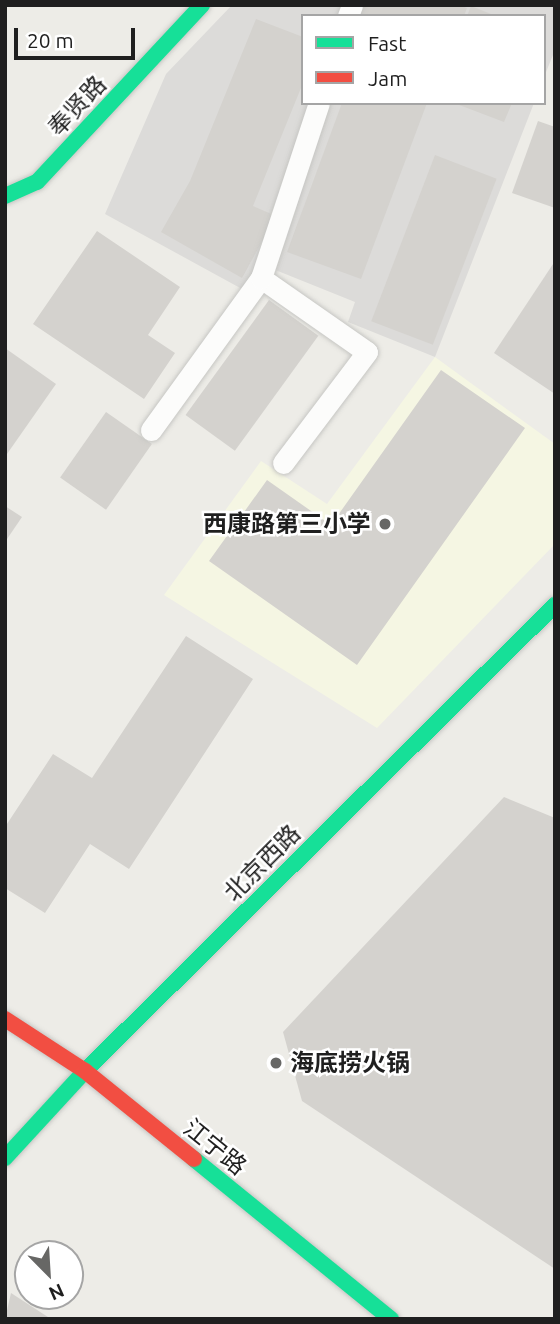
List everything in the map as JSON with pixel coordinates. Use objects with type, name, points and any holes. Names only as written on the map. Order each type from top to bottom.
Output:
[{"type":"main road","name":"奉贤路","points":[[5,196],[37,182],[202,5]]},
{"type":"main road","name":"北京西路","points":[[5,1158],[85,1071],[555,605]]},
{"type":"main road","name":"江宁路","points":[[5,1019],[85,1071],[391,1319]]},
{"type":"lane","points":[[151,430],[261,278],[318,105]]},
{"type":"lane","points":[[261,278],[367,352],[283,463]]},
{"type":"shaded area","points":[[232,5],[555,7],[555,50],[546,72],[546,14],[301,14],[301,105],[533,105],[435,357],[348,322],[355,302],[258,263],[242,289],[105,214],[166,74]]},
{"type":"shaded area","name":"西康路第三小学","points":[[435,357],[555,444],[555,544],[377,728],[164,595],[261,461],[327,504]]},
{"type":"building","points":[[364,5],[459,5],[467,8],[465,14],[361,14]]},
{"type":"building","points":[[471,6],[491,14],[468,14]]},
{"type":"building","points":[[256,19],[301,36],[301,88],[253,206],[276,216],[242,278],[161,232],[190,181]]},
{"type":"building","points":[[341,105],[426,105],[361,279],[287,252]]},
{"type":"building","points":[[459,105],[511,105],[504,122]]},
{"type":"building","points":[[538,121],[555,127],[555,208],[512,193]]},
{"type":"building","points":[[435,155],[497,179],[433,345],[371,321]]},
{"type":"building","points":[[97,231],[180,287],[148,335],[175,353],[144,399],[33,324]]},
{"type":"building","points":[[555,261],[555,394],[494,353]]},
{"type":"building","points":[[269,300],[318,336],[235,451],[186,415]]},
{"type":"building","points":[[5,348],[56,384],[7,454],[5,452]]},
{"type":"building","points":[[441,370],[525,428],[357,665],[209,561],[267,480],[331,525]]},
{"type":"building","points":[[106,412],[152,444],[106,510],[60,478]]},
{"type":"building","points":[[5,506],[22,517],[5,542]]},
{"type":"building","points":[[186,636],[253,679],[129,869],[90,844],[45,913],[5,888],[5,827],[53,754],[92,778]]},
{"type":"building","points":[[504,797],[555,818],[555,1269],[302,1101],[283,1032]]},
{"type":"building","points":[[11,1293],[14,1295],[14,1310],[37,1310],[51,1319],[5,1319]]},
{"type":"traffic: fast","points":[[5,196],[37,182],[202,5]]},
{"type":"traffic: fast","points":[[5,1158],[85,1071],[555,605]]},
{"type":"traffic: fast","points":[[194,1159],[391,1319]]},
{"type":"traffic: jam","points":[[5,1019],[85,1071],[194,1159]]},
{"type":"place","name":"西康路第三小学","points":[[385,524]]},
{"type":"place","name":"海底捞火锅","points":[[276,1063]]}]
